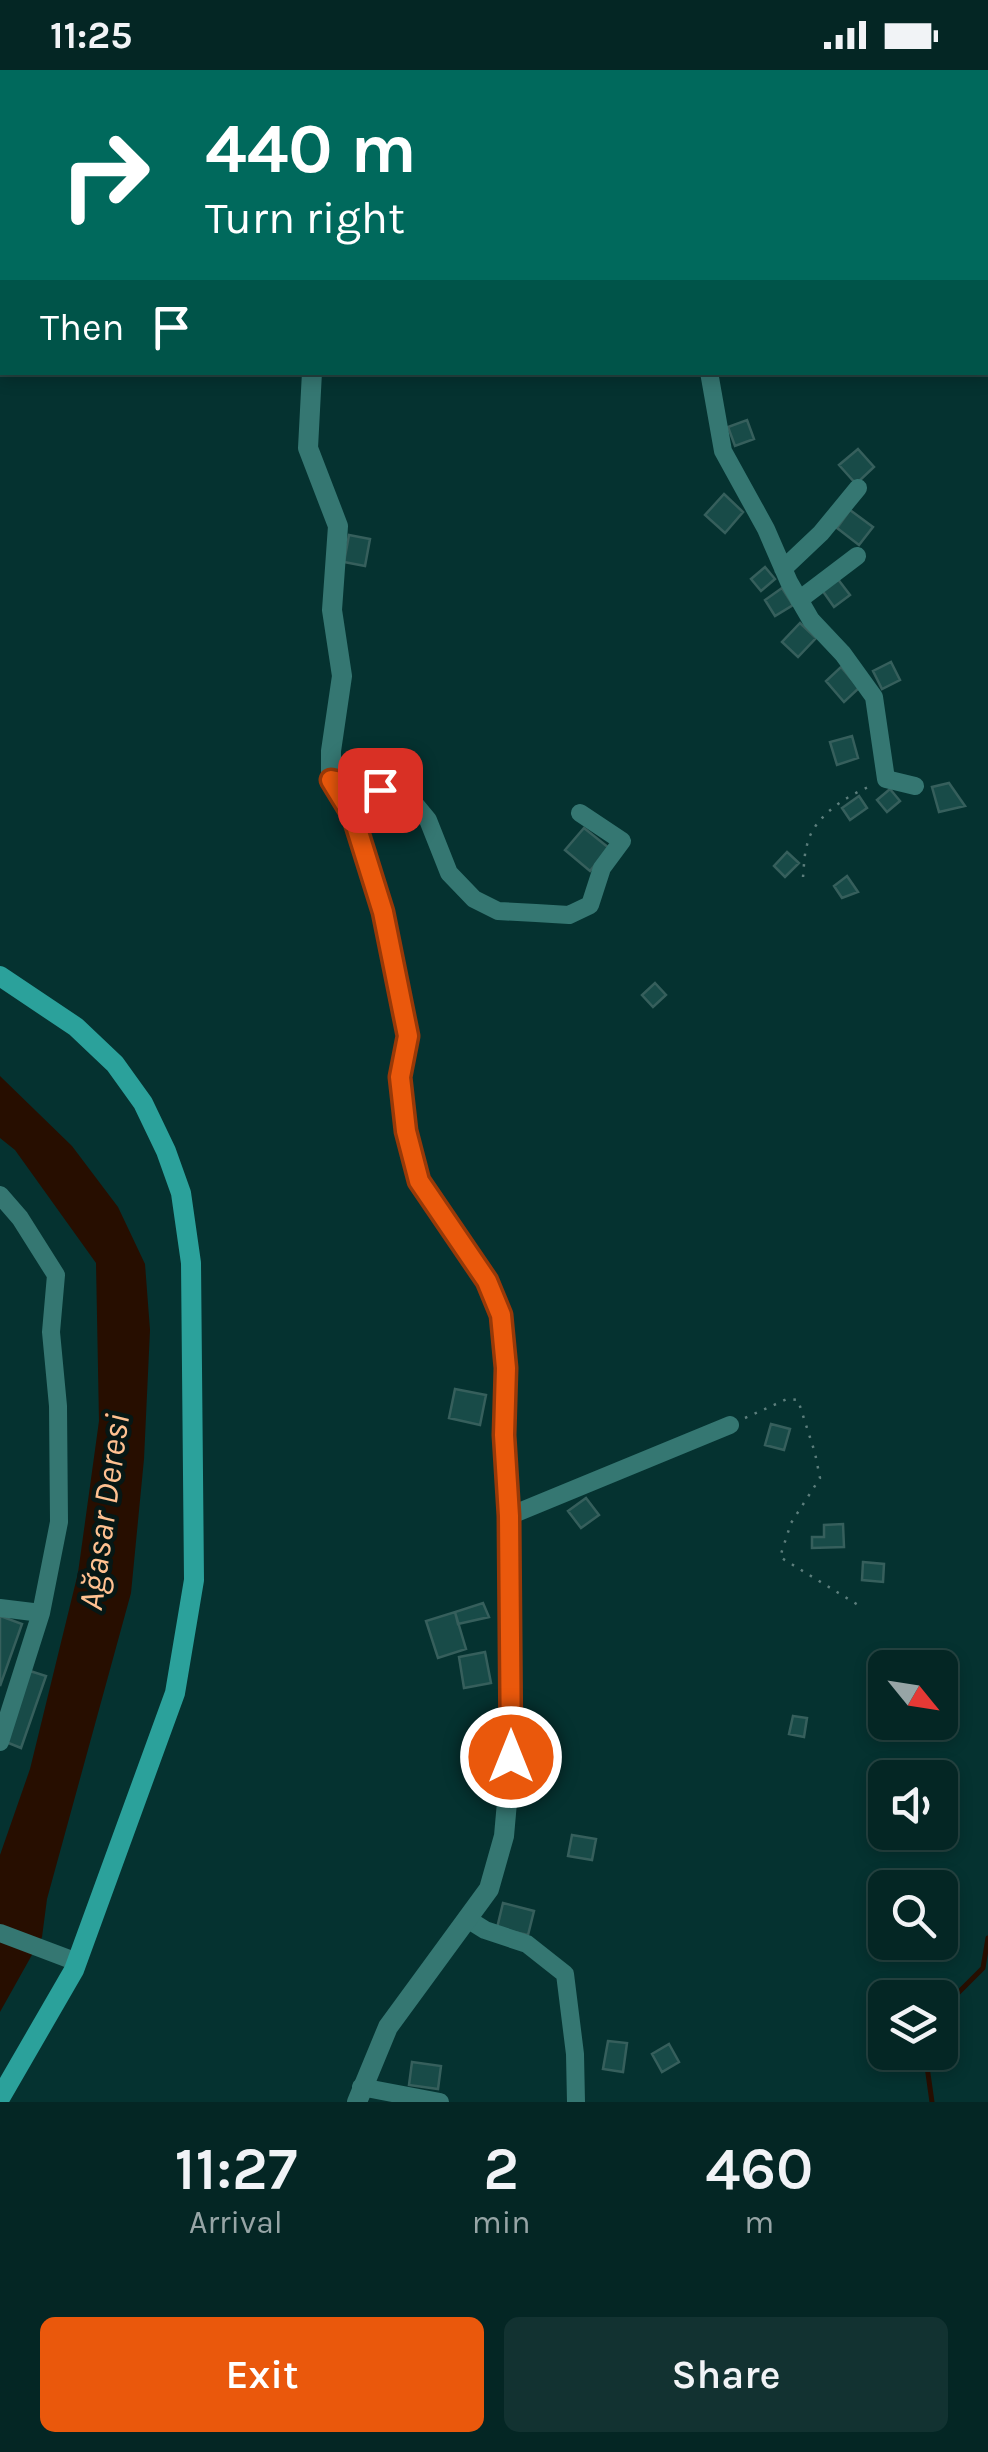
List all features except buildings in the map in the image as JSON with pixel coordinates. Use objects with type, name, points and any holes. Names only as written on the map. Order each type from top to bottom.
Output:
[{"type":"main road","points":[[0,976],[76,1027],[115,1064],[143,1103],[181,1192],[191,1263],[194,1580],[175,1693],[77,1962],[0,2098]]},
{"type":"street","points":[[312,375],[308,448],[338,526],[332,610],[342,676],[331,751],[331,780],[353,816],[383,912],[408,1036],[400,1077],[406,1131],[419,1181],[487,1281],[501,1315],[506,1368],[511,1757],[504,1836],[490,1889],[388,2027],[359,2094],[440,2102]]},
{"type":"street","points":[[709,375],[724,451],[783,569],[811,620],[844,654],[874,697],[886,780],[914,786]]},
{"type":"street","points":[[783,569],[821,534],[858,488]]},
{"type":"street","points":[[799,600],[857,556]]},
{"type":"street","points":[[331,780],[409,796],[428,820],[448,873],[474,899],[498,911],[569,915],[590,905],[602,868],[622,841],[580,813]]},
{"type":"street","points":[[0,1194],[56,1275],[52,1332],[58,1406],[59,1522],[41,1613],[0,1742]]},
{"type":"street","points":[[509,1516],[730,1425]]},
{"type":"street","points":[[0,1608],[41,1613]]},
{"type":"street","points":[[470,1920],[485,1930],[527,1944],[566,1974],[576,2102]]},
{"type":"street","points":[[0,1934],[77,1962]]},
{"type":"path","points":[[803,877],[807,840],[828,812],[855,792],[886,780]]},
{"type":"path","points":[[730,1425],[788,1399],[798,1400],[820,1478],[791,1523],[780,1557],[863,1608]]},
{"type":"water","name":"Ağasar Deresi","points":[[0,1076],[72,1146],[118,1207],[145,1264],[150,1330],[144,1459],[131,1593],[47,1899],[42,1937],[0,2012],[0,1855],[30,1769],[78,1573],[99,1421],[96,1263],[15,1150],[0,1138]]},
{"type":"waterway","points":[[958,1993],[983,1968],[988,1938]]},
{"type":"waterway","points":[[928,2070],[932,2102]]},
{"type":"route","points":[[380,790],[331,780],[353,816],[383,912],[408,1036],[400,1077],[406,1131],[419,1181],[487,1281],[501,1315],[506,1368],[511,1757]]}]
